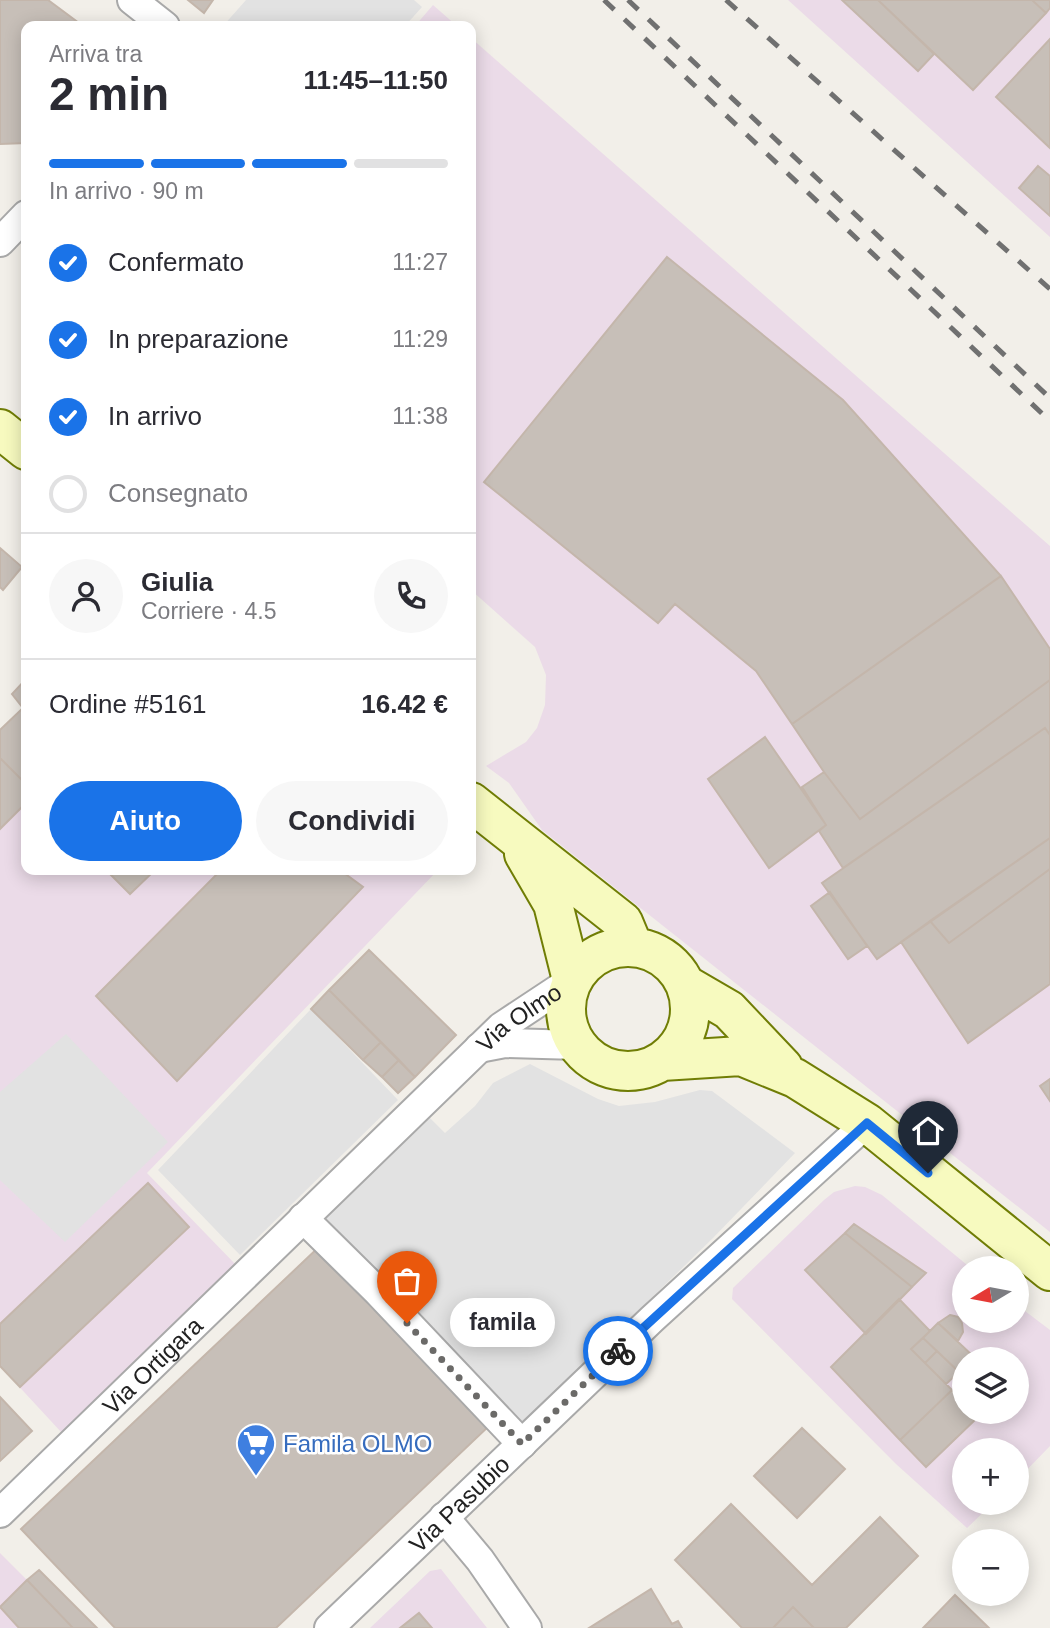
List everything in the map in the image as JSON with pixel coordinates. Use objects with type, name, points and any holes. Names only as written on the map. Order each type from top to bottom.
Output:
[{"type":"main road","points":[[0,429],[21,446]]},
{"type":"main road","points":[[476,806],[623,922],[633,946]]},
{"type":"main road","points":[[512,834],[553,904],[572,980]]},
{"type":"main road","points":[[633,946],[650,950],[665,958],[677,970],[686,985],[690,1006],[687,1027],[678,1046],[662,1061],[645,1069],[626,1071],[607,1068],[591,1059],[569,1030],[566,1013],[572,980],[594,956],[613,948],[633,946]]},
{"type":"main road","points":[[686,985],[729,1010],[805,1085]]},
{"type":"main road","points":[[662,1061],[741,1056],[805,1085],[867,1123],[1050,1271]]},
{"type":"street","points":[[132,0],[159,21]]},
{"type":"street","points":[[0,242],[21,220]]},
{"type":"street","name":"Via Olmo","points":[[479,1048],[501,1027],[572,980]]},
{"type":"street","name":"Via Olmo","points":[[479,1048],[505,1043],[578,1045]]},
{"type":"street","name":"Via Ortigara","points":[[0,1513],[479,1048]]},
{"type":"street","name":"Via Pasubio","points":[[329,1628],[652,1319],[867,1123]]},
{"type":"street","points":[[303,1219],[378,1292],[522,1444]]},
{"type":"street","points":[[444,1517],[480,1560],[527,1628]]},
{"type":"shaded area","points":[[246,0],[414,0],[422,7],[409,21],[227,21]]},
{"type":"shaded area","points":[[788,0],[1050,0],[1050,237]]},
{"type":"shaded area","points":[[433,5],[451,21],[419,21]]},
{"type":"shaded area","points":[[476,42],[1050,546],[1050,1232],[542,830],[509,783],[486,766],[526,742],[537,728],[545,705],[546,675],[535,647],[476,594]]},
{"type":"shaded area","points":[[21,710],[21,875],[433,875],[147,1173],[238,1267],[62,1433],[0,1366],[0,730]]},
{"type":"shaded area","points":[[311,1009],[398,1100],[240,1255],[158,1170]]},
{"type":"shaded area","points":[[66,1034],[168,1142],[65,1242],[0,1180],[0,1092]]},
{"type":"shaded area","points":[[530,1064],[598,1099],[619,1106],[655,1102],[700,1090],[712,1091],[795,1153],[713,1238],[517,1429],[319,1224],[430,1118],[445,1133],[475,1106],[493,1083]]},
{"type":"shaded area","points":[[855,1186],[865,1187],[882,1195],[956,1256],[952,1256],[952,1334],[1029,1334],[1029,1314],[1050,1330],[1050,1446],[1029,1468],[1029,1438],[952,1438],[952,1514],[896,1464],[732,1299],[733,1288],[834,1192]]},
{"type":"shaded area","points":[[953,1515],[981,1515],[967,1528]]},
{"type":"shaded area","points":[[0,1553],[27,1580],[73,1628],[0,1628]]},
{"type":"shaded area","points":[[441,1569],[487,1628],[370,1628],[430,1571]]},
{"type":"building","points":[[0,0],[48,0],[76,21],[21,21],[21,143],[0,144]]},
{"type":"building","points":[[188,0],[213,0],[204,13]]},
{"type":"building","points":[[842,0],[878,0],[934,54],[918,71]]},
{"type":"building","points":[[878,0],[1032,0],[1046,13],[973,90]]},
{"type":"building","points":[[1032,0],[1050,0],[1050,8],[1046,13]]},
{"type":"building","points":[[1050,39],[1050,148],[996,97]]},
{"type":"building","points":[[1038,166],[1050,176],[1050,216],[1019,188]]},
{"type":"building","points":[[667,257],[843,400],[1001,576],[792,724],[756,671],[675,604],[658,623],[484,482]]},
{"type":"building","points":[[0,548],[21,568],[3,590],[0,587]]},
{"type":"building","points":[[1001,576],[1050,649],[1050,680],[860,819],[792,724]]},
{"type":"building","points":[[1050,680],[1050,735],[1045,728],[843,868],[819,831],[826,825],[802,787],[824,772],[860,819]]},
{"type":"building","points":[[21,684],[21,705],[12,694]]},
{"type":"building","points":[[21,710],[21,779],[0,758],[0,730]]},
{"type":"building","points":[[1045,728],[1050,735],[1050,838],[877,959],[822,883]]},
{"type":"building","points":[[765,737],[826,825],[769,868],[708,779]]},
{"type":"building","points":[[0,758],[21,779],[21,808],[0,829]]},
{"type":"building","points":[[1050,838],[1050,869],[949,943],[930,921]]},
{"type":"building","points":[[1050,869],[1050,984],[968,1043],[901,942],[930,921],[949,943]]},
{"type":"building","points":[[111,875],[150,875],[130,894]]},
{"type":"building","points":[[216,875],[347,875],[363,887],[177,1081],[96,996]]},
{"type":"building","points":[[830,892],[867,946],[848,959],[811,906]]},
{"type":"building","points":[[369,950],[456,1035],[415,1077],[329,990]]},
{"type":"building","points":[[329,990],[381,1042],[363,1060],[311,1009]]},
{"type":"building","points":[[381,1042],[399,1060],[382,1077],[363,1060]]},
{"type":"building","points":[[399,1060],[415,1077],[398,1093],[382,1077]]},
{"type":"building","points":[[1050,1079],[1050,1101],[1040,1086]]},
{"type":"building","points":[[148,1183],[189,1227],[20,1387],[0,1366],[0,1324]]},
{"type":"building","points":[[854,1224],[926,1273],[912,1287],[845,1233]]},
{"type":"building","points":[[845,1233],[912,1287],[866,1334],[805,1270]]},
{"type":"building","name":"Famila OLMO","points":[[321,1245],[490,1425],[276,1628],[115,1628],[21,1529]]},
{"type":"building","points":[[899,1299],[930,1331],[911,1349],[952,1390],[900,1440],[831,1367]]},
{"type":"building","points":[[952,1316],[952,1334],[962,1334],[958,1341],[938,1323]]},
{"type":"building","points":[[938,1323],[963,1347],[952,1347],[952,1365],[923,1338]]},
{"type":"building","points":[[923,1338],[937,1351],[925,1363],[911,1349]]},
{"type":"building","points":[[937,1351],[952,1365],[952,1378],[946,1384],[925,1363]]},
{"type":"building","points":[[952,1390],[952,1424],[971,1424],[956,1438],[952,1438],[952,1442],[926,1467],[900,1440]]},
{"type":"building","points":[[0,1397],[32,1431],[0,1461]]},
{"type":"building","points":[[802,1428],[845,1469],[797,1518],[754,1476]]},
{"type":"building","points":[[731,1504],[812,1585],[880,1517],[918,1556],[846,1628],[814,1628],[793,1607],[773,1628],[742,1628],[675,1560]]},
{"type":"building","points":[[39,1570],[97,1628],[73,1628],[27,1580]]},
{"type":"building","points":[[27,1580],[73,1628],[19,1628],[0,1607]]},
{"type":"building","points":[[651,1589],[672,1624],[678,1621],[682,1628],[589,1628]]},
{"type":"building","points":[[952,1598],[952,1606],[966,1606],[989,1628],[923,1628]]},
{"type":"building","points":[[793,1607],[814,1628],[773,1628]]},
{"type":"building","points":[[419,1613],[432,1628],[400,1628]]},
{"type":"railway","points":[[604,0],[1050,421]]},
{"type":"railway","points":[[628,0],[1050,398]]},
{"type":"railway","points":[[726,0],[1050,289]]},
{"type":"way so far","points":[[407,1323],[522,1444],[618,1351]]},
{"type":"place","name":"famila","points":[[407,1323]]},
{"type":"place","name":"Famila OLMO","points":[[256,1477]]},
{"type":"route","points":[[618,1351],[867,1123],[928,1173]]}]
